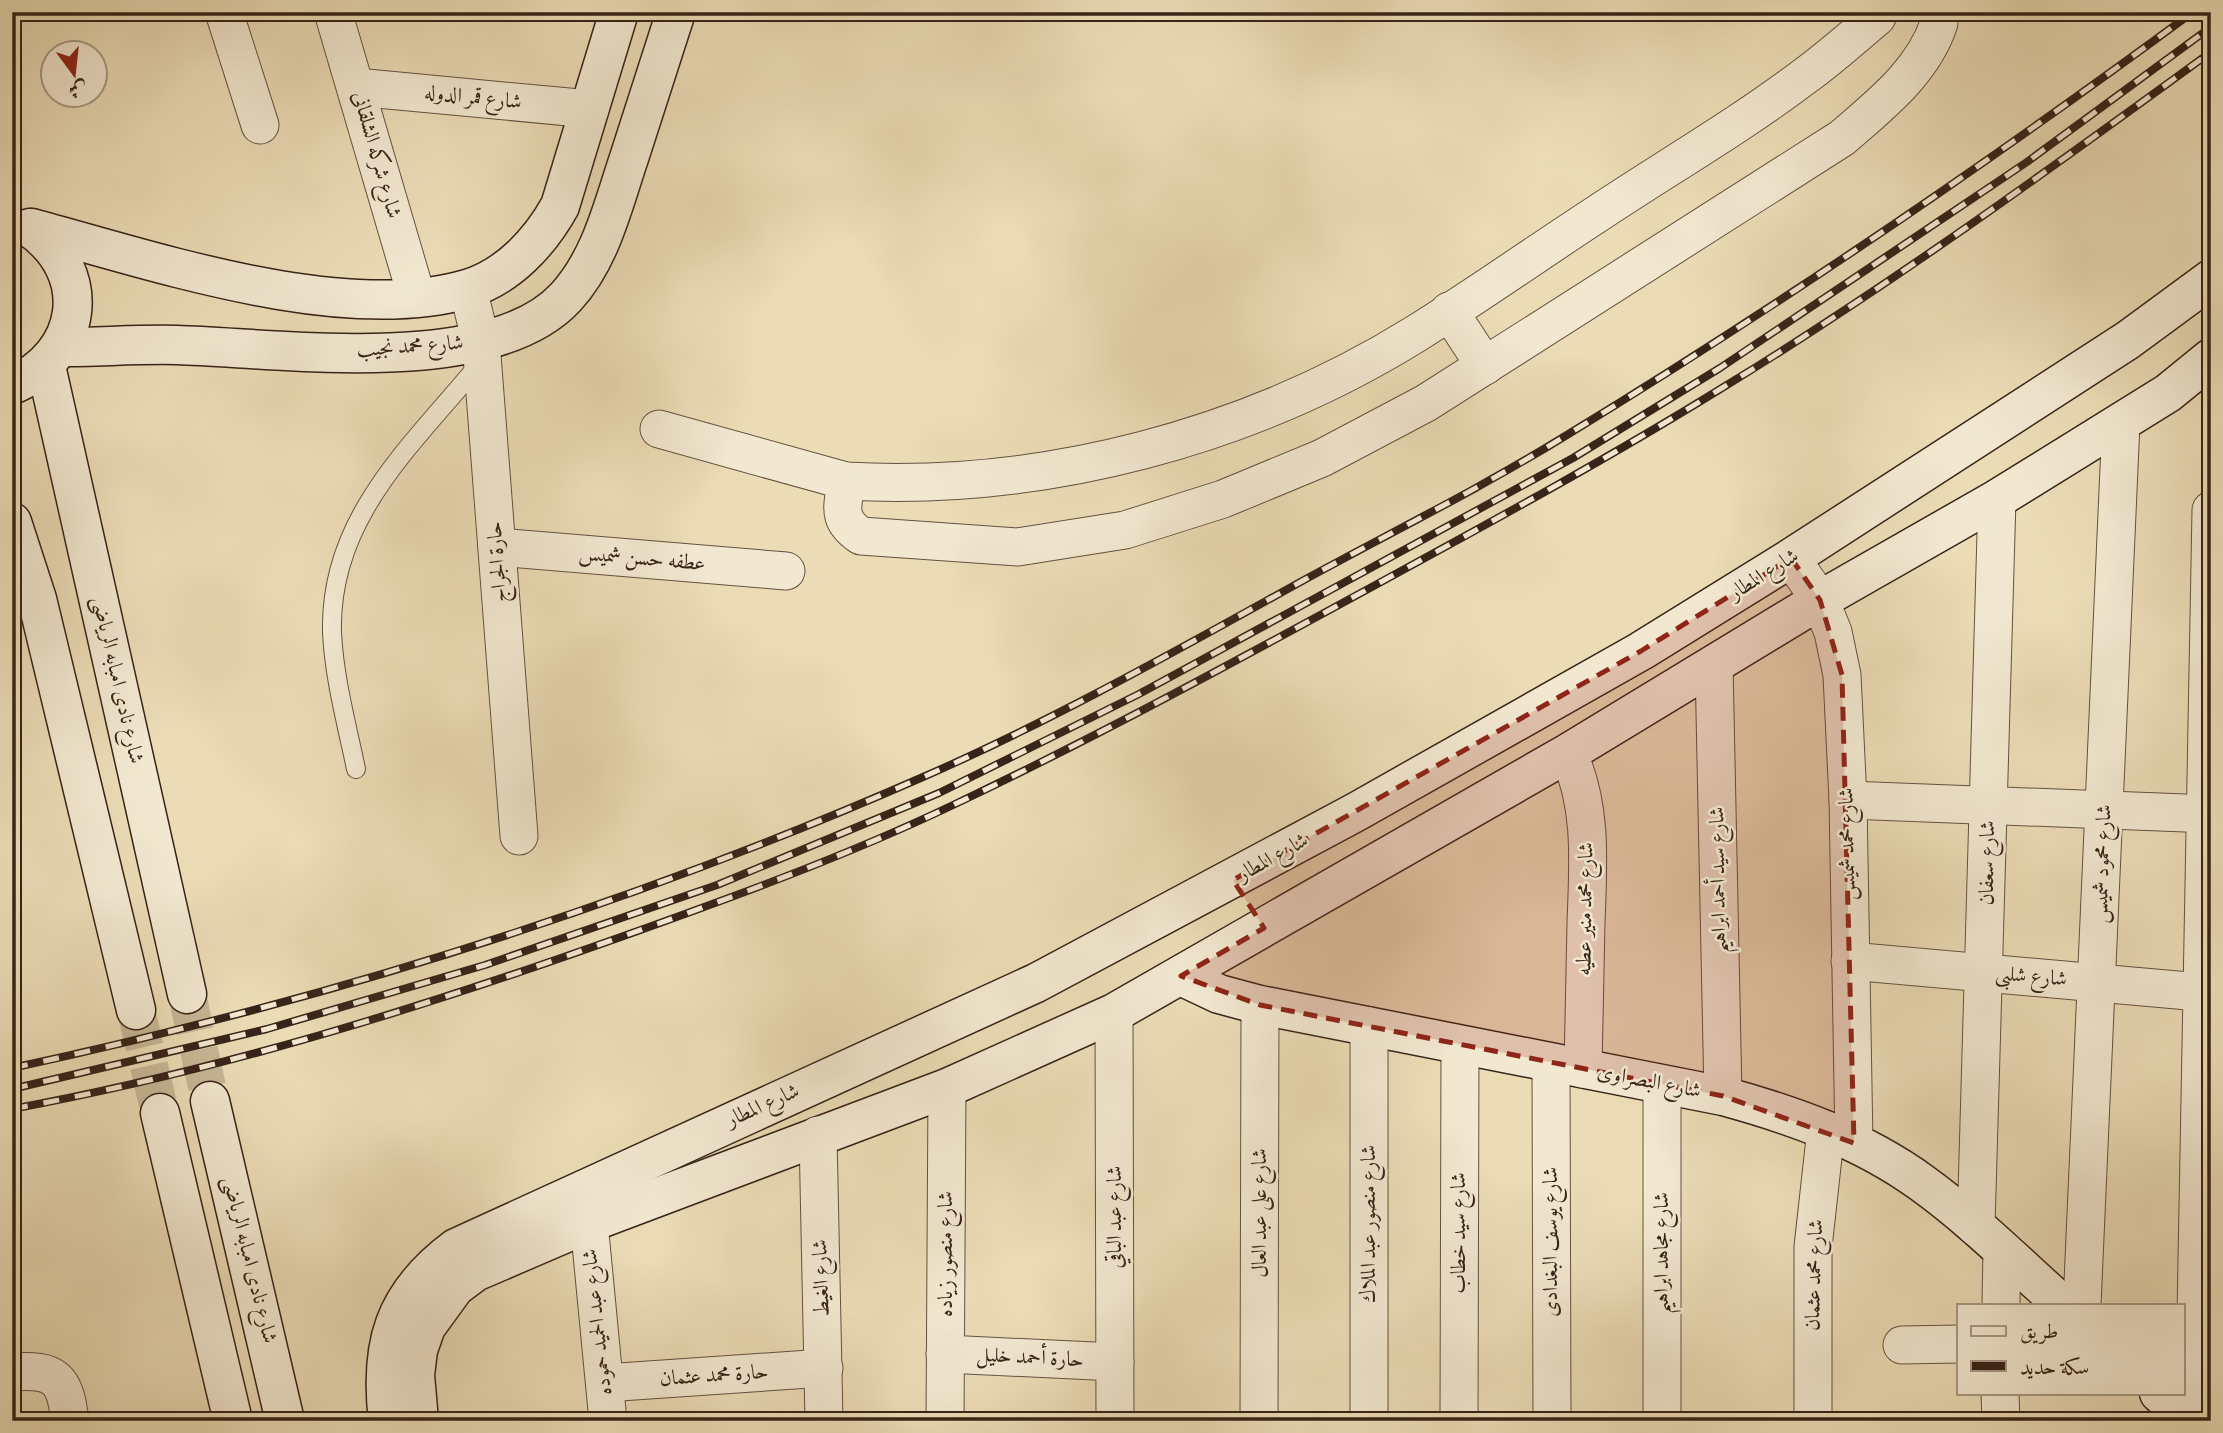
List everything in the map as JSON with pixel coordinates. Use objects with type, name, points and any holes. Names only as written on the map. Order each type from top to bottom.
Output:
[{"type":"street","points":[[224,12],[260,125]]},
{"type":"street","name":"شارع شركه الشلقانى","points":[[333,12],[417,298]]},
{"type":"street","points":[[22,224],[172,266],[290,292],[357,299],[417,298],[468,289],[502,271],[545,232],[561,206],[619,12]]},
{"type":"street","name":"شارع محمد نجيب","points":[[54,356],[174,345],[357,352],[482,352],[530,326],[566,298],[584,272],[604,234],[676,12]]},
{"type":"street","points":[[659,429],[846,481],[961,480],[1127,455],[1220,427],[1315,387],[1416,334],[1805,76],[1876,15],[1886,29],[1899,35],[1920,34],[1942,17]]},
{"type":"street","points":[[846,481],[842,513],[845,522],[861,536],[1018,547],[1125,530],[1223,499],[1322,458],[1426,402],[1485,366],[1842,138],[1898,90],[1933,41],[1942,17]]},
{"type":"street","name":"شارع قمر الدوله","points":[[356,87],[590,109]]},
{"type":"street","points":[[12,385],[54,356],[71,322],[74,296],[67,269],[53,246],[22,224]]},
{"type":"street","name":"شارع المطار","points":[[388,1421],[384,1378],[392,1328],[417,1283],[456,1248],[1036,983],[1233,880],[1641,651],[1791,558],[2128,340],[2211,279]]},
{"type":"street","name":"حارة الجراج","points":[[468,289],[482,352],[519,836]]},
{"type":"street","points":[[1449,311],[1485,366]]},
{"type":"street","name":"شارع نادى امبابه الرياضى","points":[[54,356],[187,994]]},
{"type":"street","points":[[419,1421],[415,1375],[418,1350],[426,1327],[438,1306],[455,1287],[475,1272],[589,1223],[947,1088],[1114,1013],[1568,753],[1819,600],[1997,499],[2168,393],[2211,358]]},
{"type":"street","name":"شارع محمود شميس","points":[[2082,1304],[2122,423]]},
{"type":"street","name":"شارع سعفان","points":[[1997,499],[1985,974],[1989,1239],[2001,1304]]},
{"type":"street","points":[[2183,1304],[2208,993],[2211,510]]},
{"type":"street","points":[[12,522],[37,599],[136,1010]]},
{"type":"street","name":"عطفه حسن شميس","points":[[497,547],[786,571]]},
{"type":"street","name":"شارع محمد شميس","points":[[1791,558],[1819,600],[1833,632],[1842,675],[1848,800],[1850,961],[1840,1136]]},
{"type":"street","name":"شارع سيد أحمد ابراهيم","points":[[1714,664],[1723,1096]]},
{"type":"street","name":"شارع محمد منير عطيه","points":[[1567,1066],[1588,840],[1585,801],[1579,776],[1568,753]]},
{"type":"street","points":[[1848,800],[2208,814]]},
{"type":"street","points":[[1233,880],[1264,928]]},
{"type":"street","name":"شارع شلبى","points":[[1850,961],[2208,993]]},
{"type":"street","name":"شارع البصراوى","points":[[1181,976],[1219,994],[1260,1004],[1723,1096],[1776,1110],[1840,1136],[1921,1182],[2062,1304]]},
{"type":"street","name":"شارع على عبد العال","points":[[1259,1421],[1260,1004]]},
{"type":"street","name":"شارع عبد الباقي","points":[[1114,1013],[1115,1421]]},
{"type":"street","name":"شارع منصور عبد الملاك","points":[[1369,1026],[1369,1421]]},
{"type":"street","name":"شارع سيد خطاب","points":[[1459,1421],[1460,1045]]},
{"type":"street","name":"شارع يوسف البغدادى","points":[[1552,1421],[1567,1066]]},
{"type":"street","name":"شارع مجاهد ابراهيم","points":[[1662,1084],[1662,1421]]},
{"type":"street","name":"شارع منصور زياده","points":[[945,1421],[947,1088]]},
{"type":"street","name":"شارع نادى امبابه الرياضى","points":[[210,1101],[285,1421]]},
{"type":"street","points":[[160,1113],[233,1421]]},
{"type":"street","name":"شارع الغيط","points":[[818,1135],[824,1421]]},
{"type":"street","name":"شارع محمد عثمان","points":[[1813,1421],[1813,1247],[1840,1136]]},
{"type":"street","name":"شارع عبد الحميد حموده","points":[[589,1223],[608,1421]]},
{"type":"street","points":[[1902,1345],[1957,1344]]},
{"type":"street","name":"حارة أحمد خليل","points":[[945,1354],[1115,1362]]},
{"type":"street","name":"حارة محمد عثمان","points":[[604,1383],[824,1368]]},
{"type":"street","points":[[18,1371],[42,1371],[57,1379],[67,1394],[70,1421]]},
{"type":"street","points":[[2000,1394],[2001,1421]]},
{"type":"lane","points":[[356,769],[332,632],[341,567],[353,530],[378,483],[482,352]]},
{"type":"highlighted area","points":[[1791,558],[1820,600],[1842,675],[1854,1143],[1723,1096],[1260,1005],[1181,976],[1264,928],[1233,880],[1641,651]]},
{"type":"tunnel","points":[[187,994],[210,1101]]},
{"type":"tunnel","points":[[136,1010],[160,1113]]},
{"type":"railway","points":[[12,1068],[245,1012],[360,980],[589,908],[813,824],[1020,732],[1163,658],[1467,493],[1562,438],[1723,337],[1882,232],[2193,12]]},
{"type":"railway","points":[[12,1089],[267,1029],[485,965],[717,885],[939,793],[1139,694],[1573,458],[1720,368],[2027,162],[2211,27]]},
{"type":"railway","points":[[12,1109],[89,1094],[242,1057],[469,989],[744,892],[870,843],[951,806],[1097,734],[1240,658],[1530,500],[1675,417],[1785,349],[1909,267],[2211,52]]}]
